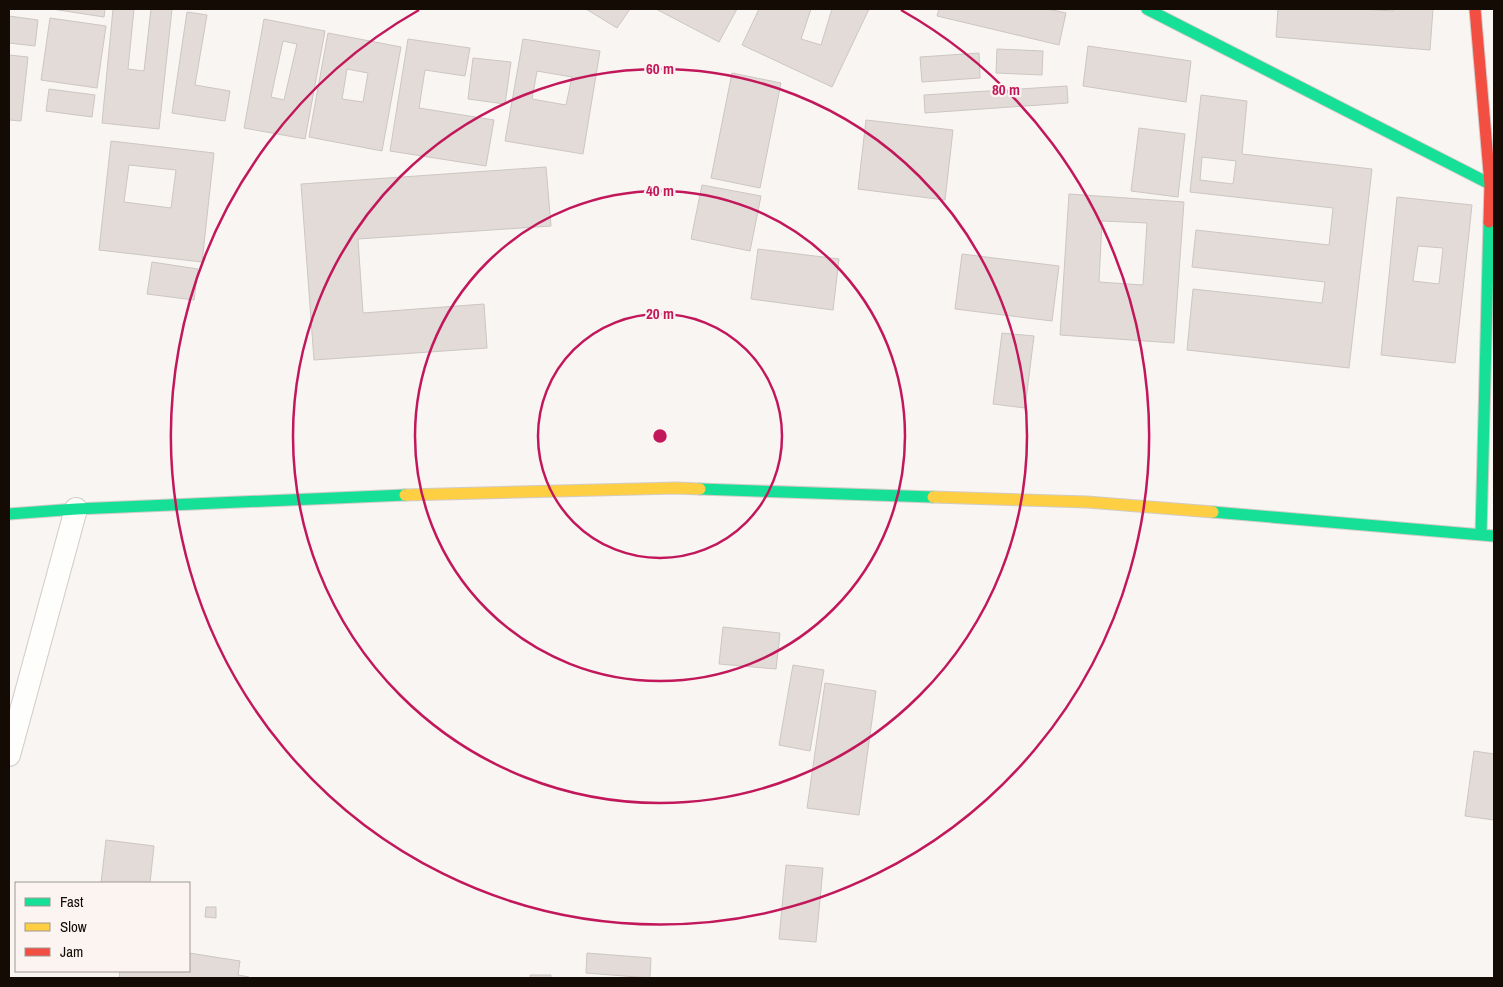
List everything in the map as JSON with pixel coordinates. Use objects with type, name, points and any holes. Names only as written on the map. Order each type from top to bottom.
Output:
[{"type":"main road","points":[[1148,9],[1490,184]]},
{"type":"main road","points":[[1475,9],[1490,184],[1481,534]]},
{"type":"main road","points":[[9,514],[76,509],[370,496],[676,488],[1087,502],[1494,536]]},
{"type":"lane","points":[[9,755],[76,509]]},
{"type":"building","points":[[52,9],[105,9],[104,17]]},
{"type":"building","points":[[113,9],[134,9],[128,69],[144,71],[151,9],[172,9],[159,129],[102,123]]},
{"type":"building","points":[[586,9],[630,9],[617,28]]},
{"type":"building","points":[[656,9],[737,9],[719,42]]},
{"type":"building","points":[[759,9],[811,9],[801,39],[821,45],[832,9],[869,9],[832,87],[742,45]]},
{"type":"building","points":[[939,9],[1048,9],[1066,13],[1059,45],[937,16]]},
{"type":"building","points":[[1278,9],[1393,11],[1393,9],[1433,9],[1430,50],[1276,37]]},
{"type":"building","points":[[187,12],[207,15],[195,85],[230,91],[225,121],[172,113]]},
{"type":"building","points":[[9,16],[38,20],[35,46],[9,43]]},
{"type":"building","points":[[50,18],[106,26],[97,88],[41,80]]},
{"type":"building","points":[[264,19],[325,31],[305,139],[244,128]],"holes":[[[283,41],[297,44],[284,100],[271,97]]]},
{"type":"building","points":[[328,33],[401,47],[382,151],[309,137]],"holes":[[[347,69],[368,73],[363,102],[342,99]]]},
{"type":"building","points":[[408,39],[470,48],[465,76],[425,70],[419,108],[494,120],[486,166],[390,151]]},
{"type":"building","points":[[523,39],[600,51],[583,154],[505,141]],"holes":[[[537,71],[572,77],[566,105],[532,99]]]},
{"type":"building","points":[[1088,46],[1191,61],[1186,102],[1083,86]]},
{"type":"building","points":[[997,49],[1043,51],[1042,75],[996,73]]},
{"type":"building","points":[[979,53],[980,78],[922,82],[920,57]]},
{"type":"building","points":[[9,55],[28,57],[21,121],[9,120]]},
{"type":"building","points":[[473,58],[511,62],[505,104],[468,99]]},
{"type":"building","points":[[732,73],[781,83],[760,188],[711,178]]},
{"type":"building","points":[[1067,86],[1068,103],[925,113],[924,95]]},
{"type":"building","points":[[49,89],[95,95],[92,117],[46,111]]},
{"type":"building","points":[[1201,95],[1247,101],[1242,154],[1372,169],[1349,368],[1187,350],[1193,289],[1322,303],[1325,282],[1192,267],[1196,230],[1329,245],[1333,208],[1190,192]],"holes":[[[1202,157],[1236,161],[1233,184],[1200,180]]]},
{"type":"building","points":[[866,120],[953,130],[945,200],[858,189]]},
{"type":"building","points":[[1139,128],[1185,134],[1178,197],[1131,191]]},
{"type":"building","points":[[111,141],[214,153],[202,262],[99,250]],"holes":[[[129,165],[176,170],[171,208],[124,202]]]},
{"type":"building","points":[[546,167],[551,226],[358,239],[363,313],[484,304],[487,348],[314,360],[301,184]]},
{"type":"building","points":[[702,185],[761,196],[750,251],[691,239]]},
{"type":"building","points":[[1069,194],[1184,202],[1174,343],[1060,335]],"holes":[[[1102,221],[1147,223],[1143,285],[1099,282]]]},
{"type":"building","points":[[1397,197],[1472,205],[1455,363],[1381,355]],"holes":[[[1418,246],[1443,248],[1439,284],[1413,281]]]},
{"type":"building","points":[[758,249],[839,259],[833,310],[751,299]]},
{"type":"building","points":[[962,254],[1059,266],[1052,321],[955,309]]},
{"type":"building","points":[[152,262],[198,269],[194,300],[147,294]]},
{"type":"building","points":[[1002,333],[1034,336],[1025,408],[993,404]]},
{"type":"building","points":[[723,627],[780,633],[776,669],[719,664]]},
{"type":"building","points":[[793,665],[824,670],[810,751],[779,745]]},
{"type":"building","points":[[825,683],[876,691],[859,815],[807,808]]},
{"type":"building","points":[[1474,751],[1494,754],[1494,820],[1465,816]]},
{"type":"building","points":[[106,840],[154,846],[150,882],[101,882]]},
{"type":"building","points":[[786,865],[823,868],[816,942],[779,939]]},
{"type":"building","points":[[206,907],[216,907],[216,918],[205,917]]},
{"type":"building","points":[[190,953],[240,961],[238,975],[249,977],[249,978],[119,978],[120,972],[190,972]]},
{"type":"building","points":[[587,953],[651,958],[650,978],[586,973]]},
{"type":"building","points":[[530,975],[551,975],[551,978],[530,978]]},
{"type":"traffic: fast","points":[[1147,9],[1490,184]]},
{"type":"traffic: fast","points":[[1481,534],[1489,222]]},
{"type":"traffic: fast","points":[[700,489],[933,497]]},
{"type":"traffic: fast","points":[[9,514],[76,509],[405,495]]},
{"type":"traffic: fast","points":[[1213,512],[1494,536]]},
{"type":"traffic: slow","points":[[405,495],[700,489]]},
{"type":"traffic: slow","points":[[933,497],[1087,502],[1213,512]]},
{"type":"traffic: jam","points":[[1475,9],[1490,184],[1489,222]]}]
